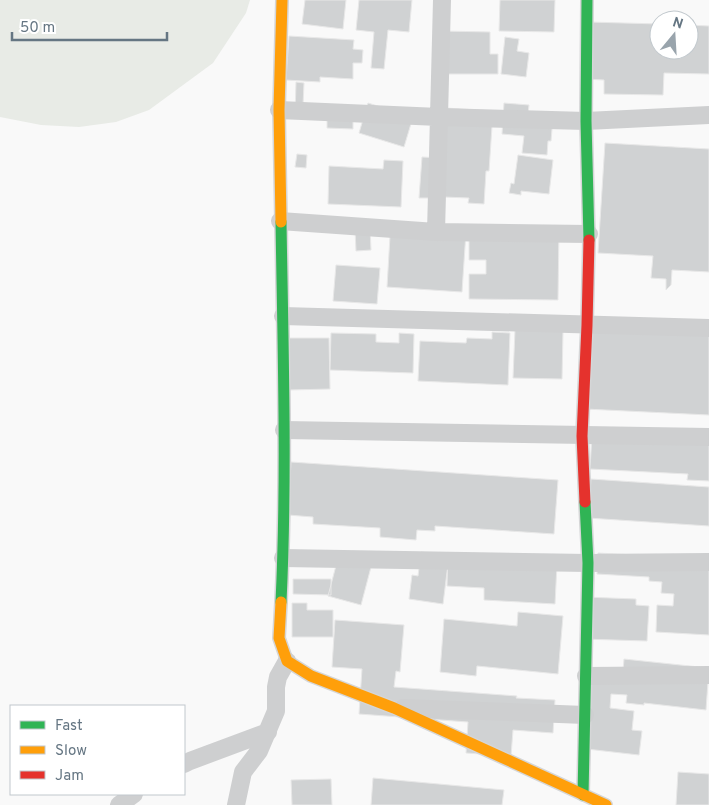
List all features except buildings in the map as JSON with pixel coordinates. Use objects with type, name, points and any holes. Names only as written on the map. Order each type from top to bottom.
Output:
[{"type":"street","points":[[282,0],[279,110],[284,430],[283,558],[279,638],[286,661],[310,676],[394,708],[606,805]]},
{"type":"street","points":[[436,232],[442,0]]},
{"type":"street","points":[[583,795],[588,563],[582,436],[589,234],[586,121],[587,0]]},
{"type":"street","points":[[279,110],[586,121],[709,115]]},
{"type":"street","points":[[280,221],[436,232],[589,234]]},
{"type":"street","points":[[283,316],[709,328]]},
{"type":"street","points":[[284,430],[709,437]]},
{"type":"street","points":[[283,558],[588,563],[709,562]]},
{"type":"street","points":[[236,805],[243,772],[259,751],[276,712],[276,687],[278,677],[286,661]]},
{"type":"street","points":[[586,676],[709,675]]},
{"type":"street","points":[[394,708],[585,715]]},
{"type":"street","points":[[185,764],[268,732]]},
{"type":"street","points":[[119,805],[133,795]]},
{"type":"shaded area","points":[[0,0],[250,0],[246,13],[213,63],[149,110],[116,122],[79,127],[41,125],[0,117]]},
{"type":"traffic: fast","points":[[587,0],[586,121],[589,240]]},
{"type":"traffic: fast","points":[[281,222],[284,460],[281,602]]},
{"type":"traffic: fast","points":[[583,795],[588,563],[585,502]]},
{"type":"traffic: slow","points":[[281,222],[279,110],[282,0]]},
{"type":"traffic: slow","points":[[281,602],[279,638],[287,661],[311,676],[394,708],[606,805]]},
{"type":"traffic: jam","points":[[585,502],[582,436],[589,240]]}]
